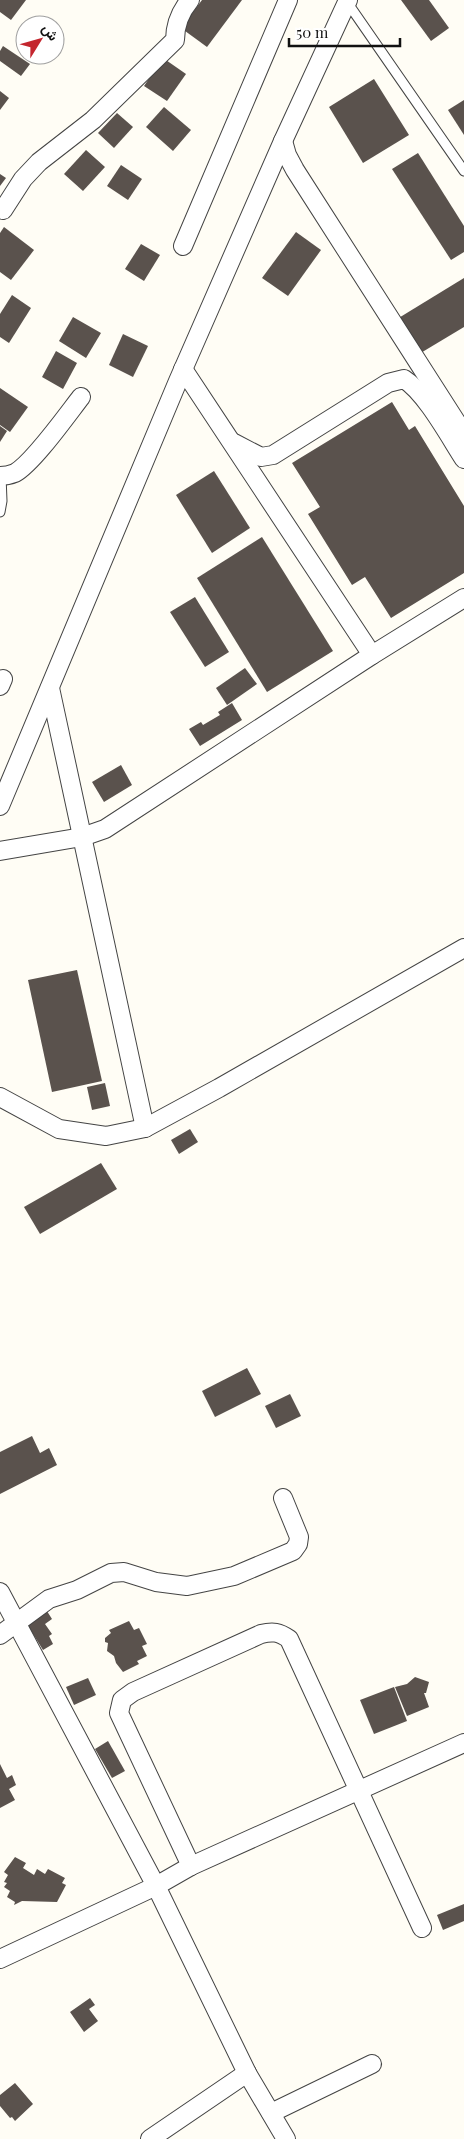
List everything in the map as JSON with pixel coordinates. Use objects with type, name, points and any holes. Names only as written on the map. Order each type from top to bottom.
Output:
[{"type":"street","points":[[3,210],[24,179],[39,162],[93,120],[175,40],[175,27],[181,12],[190,0]]},
{"type":"street","points":[[0,806],[183,369],[283,141],[348,1]]},
{"type":"street","points":[[183,246],[280,4]]},
{"type":"street","points":[[283,141],[287,155],[295,170],[464,434]]},
{"type":"street","points":[[183,369],[372,655]]},
{"type":"street","points":[[231,441],[261,457],[273,456],[388,383],[404,378],[422,397],[464,459]]},
{"type":"street","points":[[1,476],[16,472],[30,460],[81,397]]},
{"type":"street","points":[[0,852],[82,837],[106,829],[372,655],[464,598]]},
{"type":"street","points":[[50,688],[145,1128]]},
{"type":"street","points":[[0,1097],[59,1129],[106,1136],[145,1128],[219,1088],[464,948]]},
{"type":"street","points":[[0,1636],[49,1599],[77,1590],[111,1573],[124,1572],[163,1584],[187,1586],[234,1576],[293,1551],[298,1544],[298,1537],[283,1498]]},
{"type":"street","points":[[0,1592],[17,1622],[40,1671],[156,1886],[247,2073],[286,2139]]},
{"type":"street","points":[[191,1866],[119,1713],[122,1700],[133,1692],[261,1634],[272,1631],[282,1633],[289,1639],[422,1928]]},
{"type":"street","points":[[0,1959],[156,1886],[191,1866],[464,1743]]},
{"type":"street","points":[[271,2113],[372,2064]]},
{"type":"street","points":[[150,2139],[247,2073]]},
{"type":"lane","points":[[348,1],[464,171]]},
{"type":"lane","points":[[0,512],[2,501],[1,476]]},
{"type":"building","points":[[0,0],[26,0],[11,20],[0,12]]},
{"type":"building","points":[[202,0],[242,0],[207,47],[181,28]]},
{"type":"building","points":[[401,0],[429,0],[449,28],[431,41]]},
{"type":"building","points":[[3,46],[15,54],[15,65],[29,65],[21,76],[0,61],[0,51]]},
{"type":"building","points":[[163,58],[186,74],[167,101],[144,86]]},
{"type":"building","points":[[374,79],[409,135],[363,163],[329,107]]},
{"type":"building","points":[[0,91],[9,98],[0,110]]},
{"type":"building","points":[[464,100],[464,135],[448,110]]},
{"type":"building","points":[[164,107],[191,130],[173,151],[146,127]]},
{"type":"building","points":[[117,113],[133,127],[114,148],[98,133]]},
{"type":"building","points":[[86,150],[105,167],[83,191],[64,174]]},
{"type":"building","points":[[418,153],[464,226],[464,252],[451,260],[392,169]]},
{"type":"building","points":[[121,165],[142,179],[128,200],[107,186]]},
{"type":"building","points":[[0,174],[6,178],[0,186]]},
{"type":"building","points":[[4,227],[34,250],[11,280],[0,272],[0,233]]},
{"type":"building","points":[[296,232],[321,250],[288,296],[262,278]]},
{"type":"building","points":[[141,244],[160,255],[144,281],[125,269]]},
{"type":"building","points":[[464,278],[464,327],[419,354],[397,319]]},
{"type":"building","points":[[12,295],[31,308],[9,343],[0,337],[0,314]]},
{"type":"building","points":[[73,317],[101,333],[86,358],[59,341]]},
{"type":"building","points":[[123,334],[148,346],[133,377],[109,365]]},
{"type":"building","points":[[56,351],[77,363],[63,389],[42,377]]},
{"type":"building","points":[[0,388],[28,407],[10,432],[0,425]]},
{"type":"building","points":[[392,402],[409,430],[415,426],[464,506],[464,573],[391,618],[365,577],[352,585],[308,514],[320,507],[292,463]]},
{"type":"building","points":[[0,426],[7,431],[0,442]]},
{"type":"building","points":[[214,471],[250,528],[212,553],[176,495]]},
{"type":"building","points":[[262,537],[333,651],[267,692],[197,578]]},
{"type":"building","points":[[195,597],[229,652],[205,667],[170,612]]},
{"type":"building","points":[[245,668],[257,684],[227,705],[216,688]]},
{"type":"building","points":[[232,703],[242,720],[200,746],[189,729],[201,722],[203,725],[220,715],[218,712]]},
{"type":"building","points":[[121,765],[132,785],[104,802],[92,782]]},
{"type":"building","points":[[77,970],[102,1081],[52,1092],[28,980]]},
{"type":"building","points":[[105,1083],[110,1106],[92,1110],[87,1087]]},
{"type":"building","points":[[190,1129],[198,1142],[179,1154],[171,1140]]},
{"type":"building","points":[[101,1163],[117,1189],[40,1234],[24,1207]]},
{"type":"building","points":[[247,1368],[261,1394],[215,1417],[202,1391]]},
{"type":"building","points":[[290,1394],[301,1416],[276,1428],[265,1406]]},
{"type":"building","points":[[32,1436],[40,1453],[49,1448],[57,1465],[0,1494],[0,1452]]},
{"type":"building","points":[[45,1608],[52,1619],[45,1624],[52,1634],[49,1636],[53,1644],[43,1650],[25,1621]]},
{"type":"building","points":[[129,1621],[134,1630],[139,1628],[147,1644],[142,1646],[147,1656],[137,1661],[139,1664],[123,1672],[116,1663],[114,1656],[107,1651],[108,1643],[105,1642],[105,1638],[111,1633],[109,1630]]},
{"type":"building","points":[[415,1677],[429,1682],[426,1693],[424,1693],[429,1707],[407,1716],[395,1687],[407,1684]]},
{"type":"building","points":[[88,1678],[96,1695],[74,1705],[66,1687]]},
{"type":"building","points":[[394,1687],[407,1721],[374,1734],[360,1700]]},
{"type":"building","points":[[108,1741],[125,1771],[112,1778],[95,1749]]},
{"type":"building","points":[[0,1764],[7,1778],[12,1775],[16,1785],[9,1789],[15,1800],[0,1808]]},
{"type":"building","points":[[15,1857],[26,1863],[23,1868],[34,1875],[37,1869],[45,1874],[48,1869],[65,1878],[62,1883],[66,1885],[57,1902],[22,1901],[14,1905],[15,1902],[7,1897],[10,1891],[4,1887],[7,1883],[4,1882],[8,1875],[4,1872]]},
{"type":"building","points":[[464,1904],[464,1921],[443,1930],[437,1915]]},
{"type":"building","points":[[90,1998],[95,2005],[89,2009],[98,2021],[84,2032],[70,2012]]},
{"type":"building","points":[[15,2083],[33,2104],[15,2121],[0,2106],[0,2095]]}]
